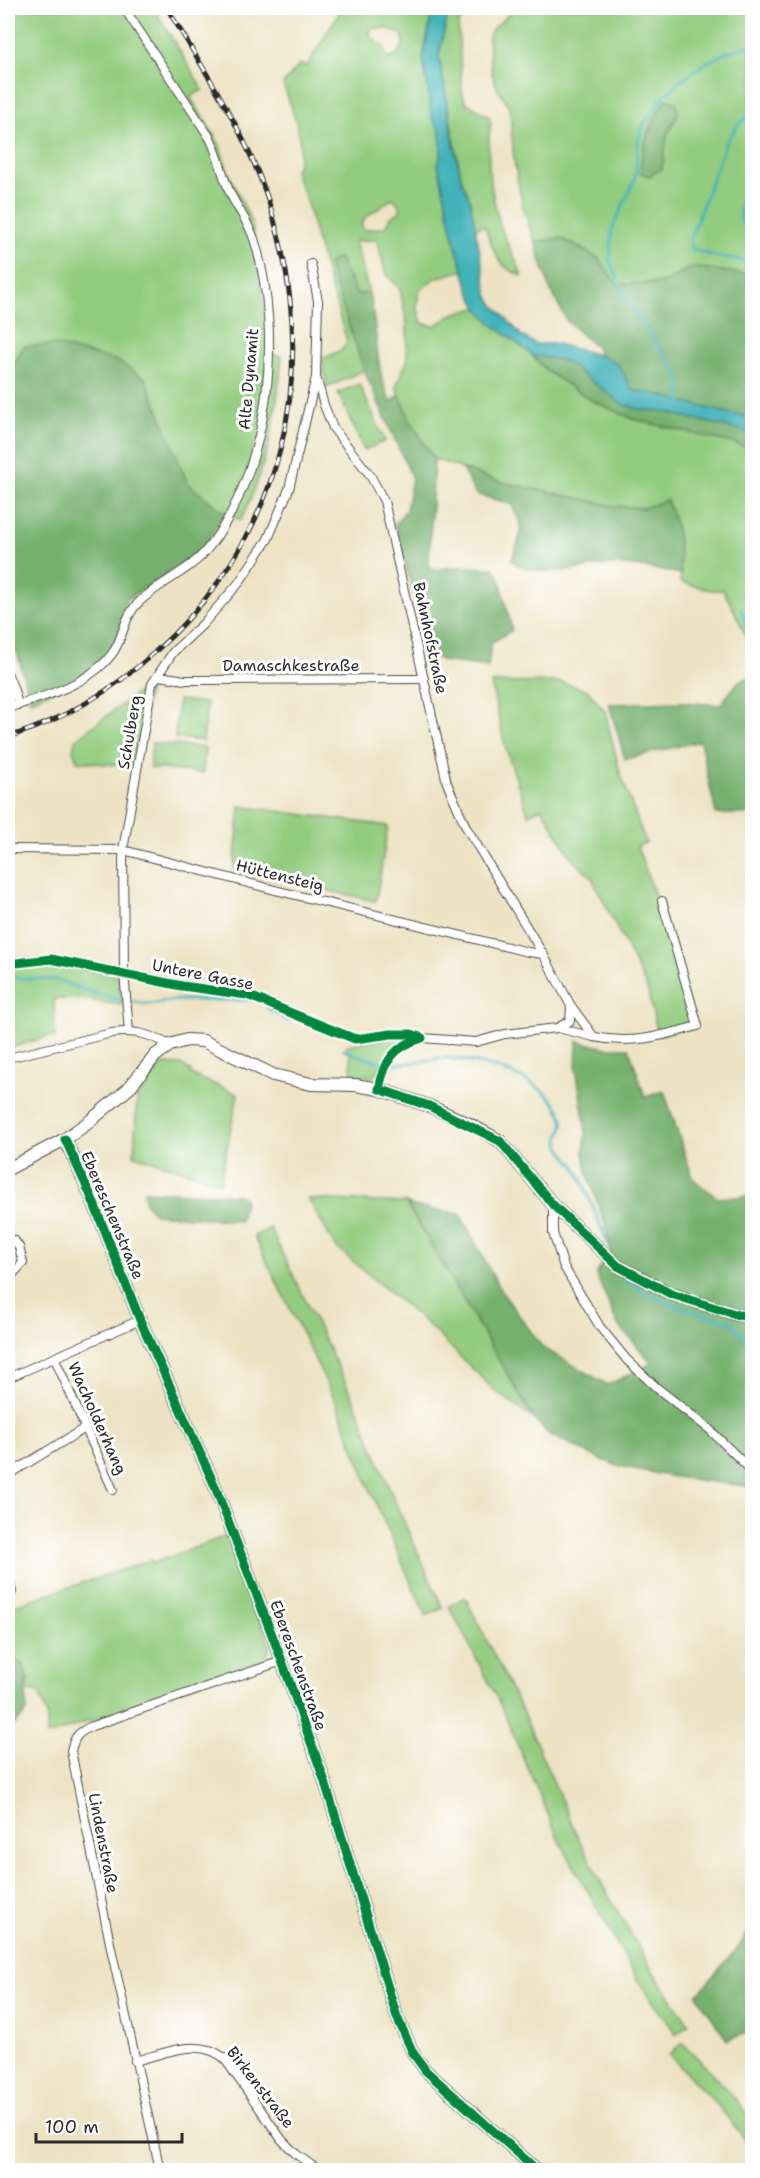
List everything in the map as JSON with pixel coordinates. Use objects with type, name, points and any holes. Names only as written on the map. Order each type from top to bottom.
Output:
[{"type":"street","name":"Alte Dynamit","points":[[8,708],[74,683],[95,670],[113,652],[126,620],[137,604],[191,566],[209,547],[225,522],[246,479],[256,448],[264,409],[269,328],[262,270],[255,240],[230,193],[210,138],[124,8]]},
{"type":"street","name":"Bahnhofstraße","points":[[312,264],[318,301],[316,377],[333,428],[370,475],[384,501],[447,783],[466,827],[543,954],[571,1006],[594,1037]]},
{"type":"street","name":"Schulberg","points":[[129,1031],[124,973],[123,850],[152,684],[173,652],[203,624],[238,584],[268,539],[289,489],[316,377]]},
{"type":"street","points":[[8,675],[18,705]]},
{"type":"street","name":"Damaschkestraße","points":[[159,676],[196,680],[424,679]]},
{"type":"street","name":"Hüttensteig","points":[[8,849],[123,850],[275,890],[543,954]]},
{"type":"street","points":[[557,1028],[615,1041],[636,1041],[698,1026],[662,901]]},
{"type":"street","name":"Untere Gasse","points":[[8,964],[51,959],[182,986],[247,995],[355,1039],[391,1034],[422,1038]]},
{"type":"street","points":[[379,1089],[383,1069],[402,1046],[422,1038],[476,1042],[505,1034],[557,1028],[570,1022],[571,1006]]},
{"type":"street","points":[[8,1058],[129,1031],[149,1034],[170,1045]]},
{"type":"street","points":[[8,1169],[89,1122],[120,1097],[156,1055],[170,1045],[187,1040],[203,1041],[273,1075],[294,1081],[379,1089],[429,1106],[500,1141],[553,1205],[618,1266],[671,1294],[738,1315],[753,1316]]},
{"type":"street","name":"Ebereschenstraße","points":[[65,1138],[91,1196],[140,1320],[214,1484],[282,1661],[324,1779],[397,2017],[413,2053],[441,2087],[537,2170]]},
{"type":"street","points":[[553,1205],[553,1233],[564,1267],[600,1327],[627,1360],[657,1389],[708,1428],[753,1472]]},
{"type":"street","points":[[8,1243],[14,1240],[19,1247],[23,1263],[8,1279]]},
{"type":"street","points":[[8,1378],[140,1320]]},
{"type":"street","name":"Wacholderhang","points":[[55,1359],[113,1490]]},
{"type":"street","points":[[8,1475],[85,1428]]},
{"type":"street","points":[[8,1576],[12,1592],[8,1597]]},
{"type":"street","name":"Lindenstraße","points":[[160,2170],[135,2061],[71,1751],[79,1733],[92,1726],[282,1661]]},
{"type":"street","name":"Birkenstraße","points":[[135,2061],[190,2048],[208,2048],[216,2052],[224,2058],[282,2140],[318,2170]]},
{"type":"green space","points":[[8,8],[154,8],[203,90],[190,97],[219,143],[228,172],[252,223],[271,354],[282,356],[274,420],[264,460],[241,520],[225,513],[188,485],[171,446],[24,346],[8,374]]},
{"type":"green space","points":[[342,8],[426,8],[432,13],[423,58],[432,118],[440,130],[441,157],[438,164],[455,243],[464,270],[435,278],[419,291],[417,307],[422,323],[435,326],[455,313],[478,308],[491,323],[532,355],[547,371],[591,400],[633,419],[752,448],[752,658],[744,631],[723,590],[710,590],[680,582],[677,529],[643,508],[614,506],[497,481],[434,459],[410,420],[396,386],[407,361],[407,323],[400,289],[386,274],[377,240],[355,241],[369,293],[357,294],[339,258],[329,264],[364,370],[327,388],[322,359],[342,350],[347,341],[306,198],[294,172],[300,152],[298,128],[283,84],[300,64],[307,66]],"holes":[[[372,28],[389,29],[402,34],[404,43],[399,53],[391,58],[386,57],[384,47],[369,35]],[[393,198],[401,211],[390,218],[387,226],[365,230],[361,225],[365,218]]]},
{"type":"green space","points":[[454,8],[471,8],[458,23],[462,91],[465,102],[488,116],[491,122],[489,160],[494,198],[502,231],[522,276],[501,262],[493,249],[484,225],[475,229],[470,200],[462,181],[439,56],[447,17]]},
{"type":"green space","points":[[516,8],[539,10],[544,8],[701,8],[752,10],[752,275],[691,267],[663,283],[616,284],[598,258],[561,238],[535,242],[523,207],[514,161],[510,110],[492,74],[488,39],[492,29]]},
{"type":"green space","points":[[666,99],[676,102],[678,113],[667,136],[662,169],[649,176],[640,173],[644,143],[655,116]]},
{"type":"green space","points":[[561,238],[598,258],[617,284],[663,283],[691,267],[752,275],[752,417],[717,411],[657,394],[632,390],[619,365],[599,355],[596,347],[567,321],[550,289],[535,242]]},
{"type":"green space","points":[[339,257],[356,294],[369,293],[381,375],[391,402],[400,395],[410,420],[434,459],[430,570],[457,567],[494,568],[499,576],[512,630],[491,643],[488,667],[442,661],[428,651],[395,524],[406,510],[412,478],[364,370],[328,264]]},
{"type":"green space","points":[[54,345],[116,360],[146,379],[188,484],[225,513],[203,549],[126,600],[116,645],[109,658],[89,673],[30,701],[17,652],[8,642],[8,374],[24,346]]},
{"type":"green space","points":[[532,355],[565,361],[622,404],[752,433],[752,448],[633,419],[591,400],[546,371]]},
{"type":"green space","points":[[359,384],[385,441],[364,450],[338,393]]},
{"type":"green space","points":[[462,469],[497,481],[614,506],[643,508],[667,500],[677,529],[681,574],[620,565],[547,572],[522,567],[511,560],[520,532],[516,512],[511,504],[476,494]]},
{"type":"green space","points":[[752,676],[752,814],[716,814],[700,741],[625,759],[609,704],[681,702],[720,705],[739,681]]},
{"type":"green space","points":[[560,682],[587,690],[605,711],[620,773],[646,843],[637,846],[660,909],[694,1025],[658,1035],[647,988],[591,876],[573,860],[542,808],[528,814],[505,746],[491,683]]},
{"type":"green space","points":[[150,683],[135,767],[77,761],[73,750],[75,740]]},
{"type":"green space","points":[[178,700],[207,703],[203,741],[175,738]]},
{"type":"green space","points":[[152,743],[205,748],[203,773],[150,768]]},
{"type":"green space","points":[[240,806],[388,826],[376,901],[234,870]]},
{"type":"green space","points":[[56,965],[118,976],[121,1005],[84,999],[54,999],[55,1038],[50,1036],[13,1047],[8,1051],[8,967]]},
{"type":"green space","points":[[394,1036],[404,1039],[373,1077],[352,1075],[350,1054],[343,1050],[348,1045]]},
{"type":"green space","points":[[577,1041],[606,1048],[629,1048],[645,1097],[664,1091],[693,1179],[718,1198],[752,1196],[752,1487],[668,1476],[615,1465],[548,1434],[534,1419],[406,1203],[460,1214],[501,1291],[543,1348],[608,1385],[652,1363],[617,1323],[596,1274],[611,1251],[605,1225],[587,1172],[584,1153],[586,1131],[576,1068]]},
{"type":"green space","points":[[162,1064],[182,1065],[191,1071],[190,1074],[238,1094],[220,1182],[134,1155],[137,1097]]},
{"type":"green space","points":[[144,1191],[240,1195],[245,1200],[240,1221],[155,1214],[145,1203]]},
{"type":"green space","points":[[308,1199],[406,1203],[534,1419],[495,1391],[428,1325],[335,1246]]},
{"type":"green space","points":[[270,1228],[354,1400],[396,1504],[443,1608],[426,1616],[368,1485],[336,1402],[254,1236]]},
{"type":"green space","points":[[229,1535],[270,1646],[262,1661],[47,1736],[47,1715],[39,1693],[30,1691],[25,1693],[28,1679],[14,1659],[8,1657],[8,1607],[152,1560],[153,1563]]},
{"type":"green space","points":[[465,1597],[524,1715],[575,1831],[605,1890],[652,1970],[689,2024],[676,2034],[637,1979],[559,1840],[499,1702],[449,1606]]},
{"type":"green space","points":[[8,1657],[24,1665],[27,1712],[8,1731]]},
{"type":"green space","points":[[752,1926],[752,1989],[745,1993],[745,2005],[752,2005],[752,2031],[727,2040],[697,1995],[740,1945]]},
{"type":"green space","points":[[683,2043],[729,2091],[752,2120],[752,2148],[720,2108],[669,2055]]},
{"type":"water","points":[[436,8],[454,8],[447,17],[439,56],[456,156],[462,181],[470,200],[488,295],[494,305],[522,336],[535,344],[557,344],[599,355],[619,365],[632,390],[657,394],[717,411],[752,417],[752,433],[622,404],[565,361],[532,355],[491,323],[478,308],[469,290],[455,243],[438,164],[441,157],[440,130],[432,118],[423,58],[432,13]]},
{"type":"waterway","points":[[681,405],[681,382],[672,365],[626,299],[610,261],[612,230],[635,178],[638,143],[643,125],[659,102],[676,84],[704,64],[727,52],[752,45]]},
{"type":"waterway","points":[[752,113],[738,125],[726,142],[690,245],[694,250],[711,255],[752,262]]},
{"type":"waterway","points":[[752,175],[743,197],[740,213],[745,225],[752,228]]},
{"type":"waterway","points":[[741,609],[752,636]]},
{"type":"waterway","points":[[8,978],[56,980],[96,994],[148,1004],[177,1000],[248,1000]]},
{"type":"waterway","points":[[268,1008],[289,1021]]},
{"type":"waterway","points":[[344,1049],[384,1063],[410,1063],[442,1058],[479,1063],[514,1075],[545,1093],[556,1105],[563,1119],[560,1146],[576,1168],[585,1186],[608,1244]]},
{"type":"waterway","points":[[623,1279],[661,1300],[689,1311],[732,1322],[752,1349]]},
{"type":"railway","points":[[8,737],[49,722],[104,692],[155,652],[199,606],[235,556],[262,504],[281,448],[291,390],[292,331],[286,270],[271,209],[262,182],[238,130],[211,80],[167,8]]},
{"type":"cycle path","points":[[8,964],[51,959],[182,986],[247,995],[355,1039],[391,1034],[411,1034],[420,1037]]},
{"type":"cycle path","points":[[422,1038],[397,1050],[384,1070],[379,1089],[429,1106],[500,1141],[553,1205],[618,1266],[671,1294],[738,1315],[752,1316]]},
{"type":"cycle path","points":[[65,1139],[91,1196],[140,1320],[214,1484],[282,1661],[324,1779],[397,2017],[413,2053],[426,2071],[537,2170]]}]
